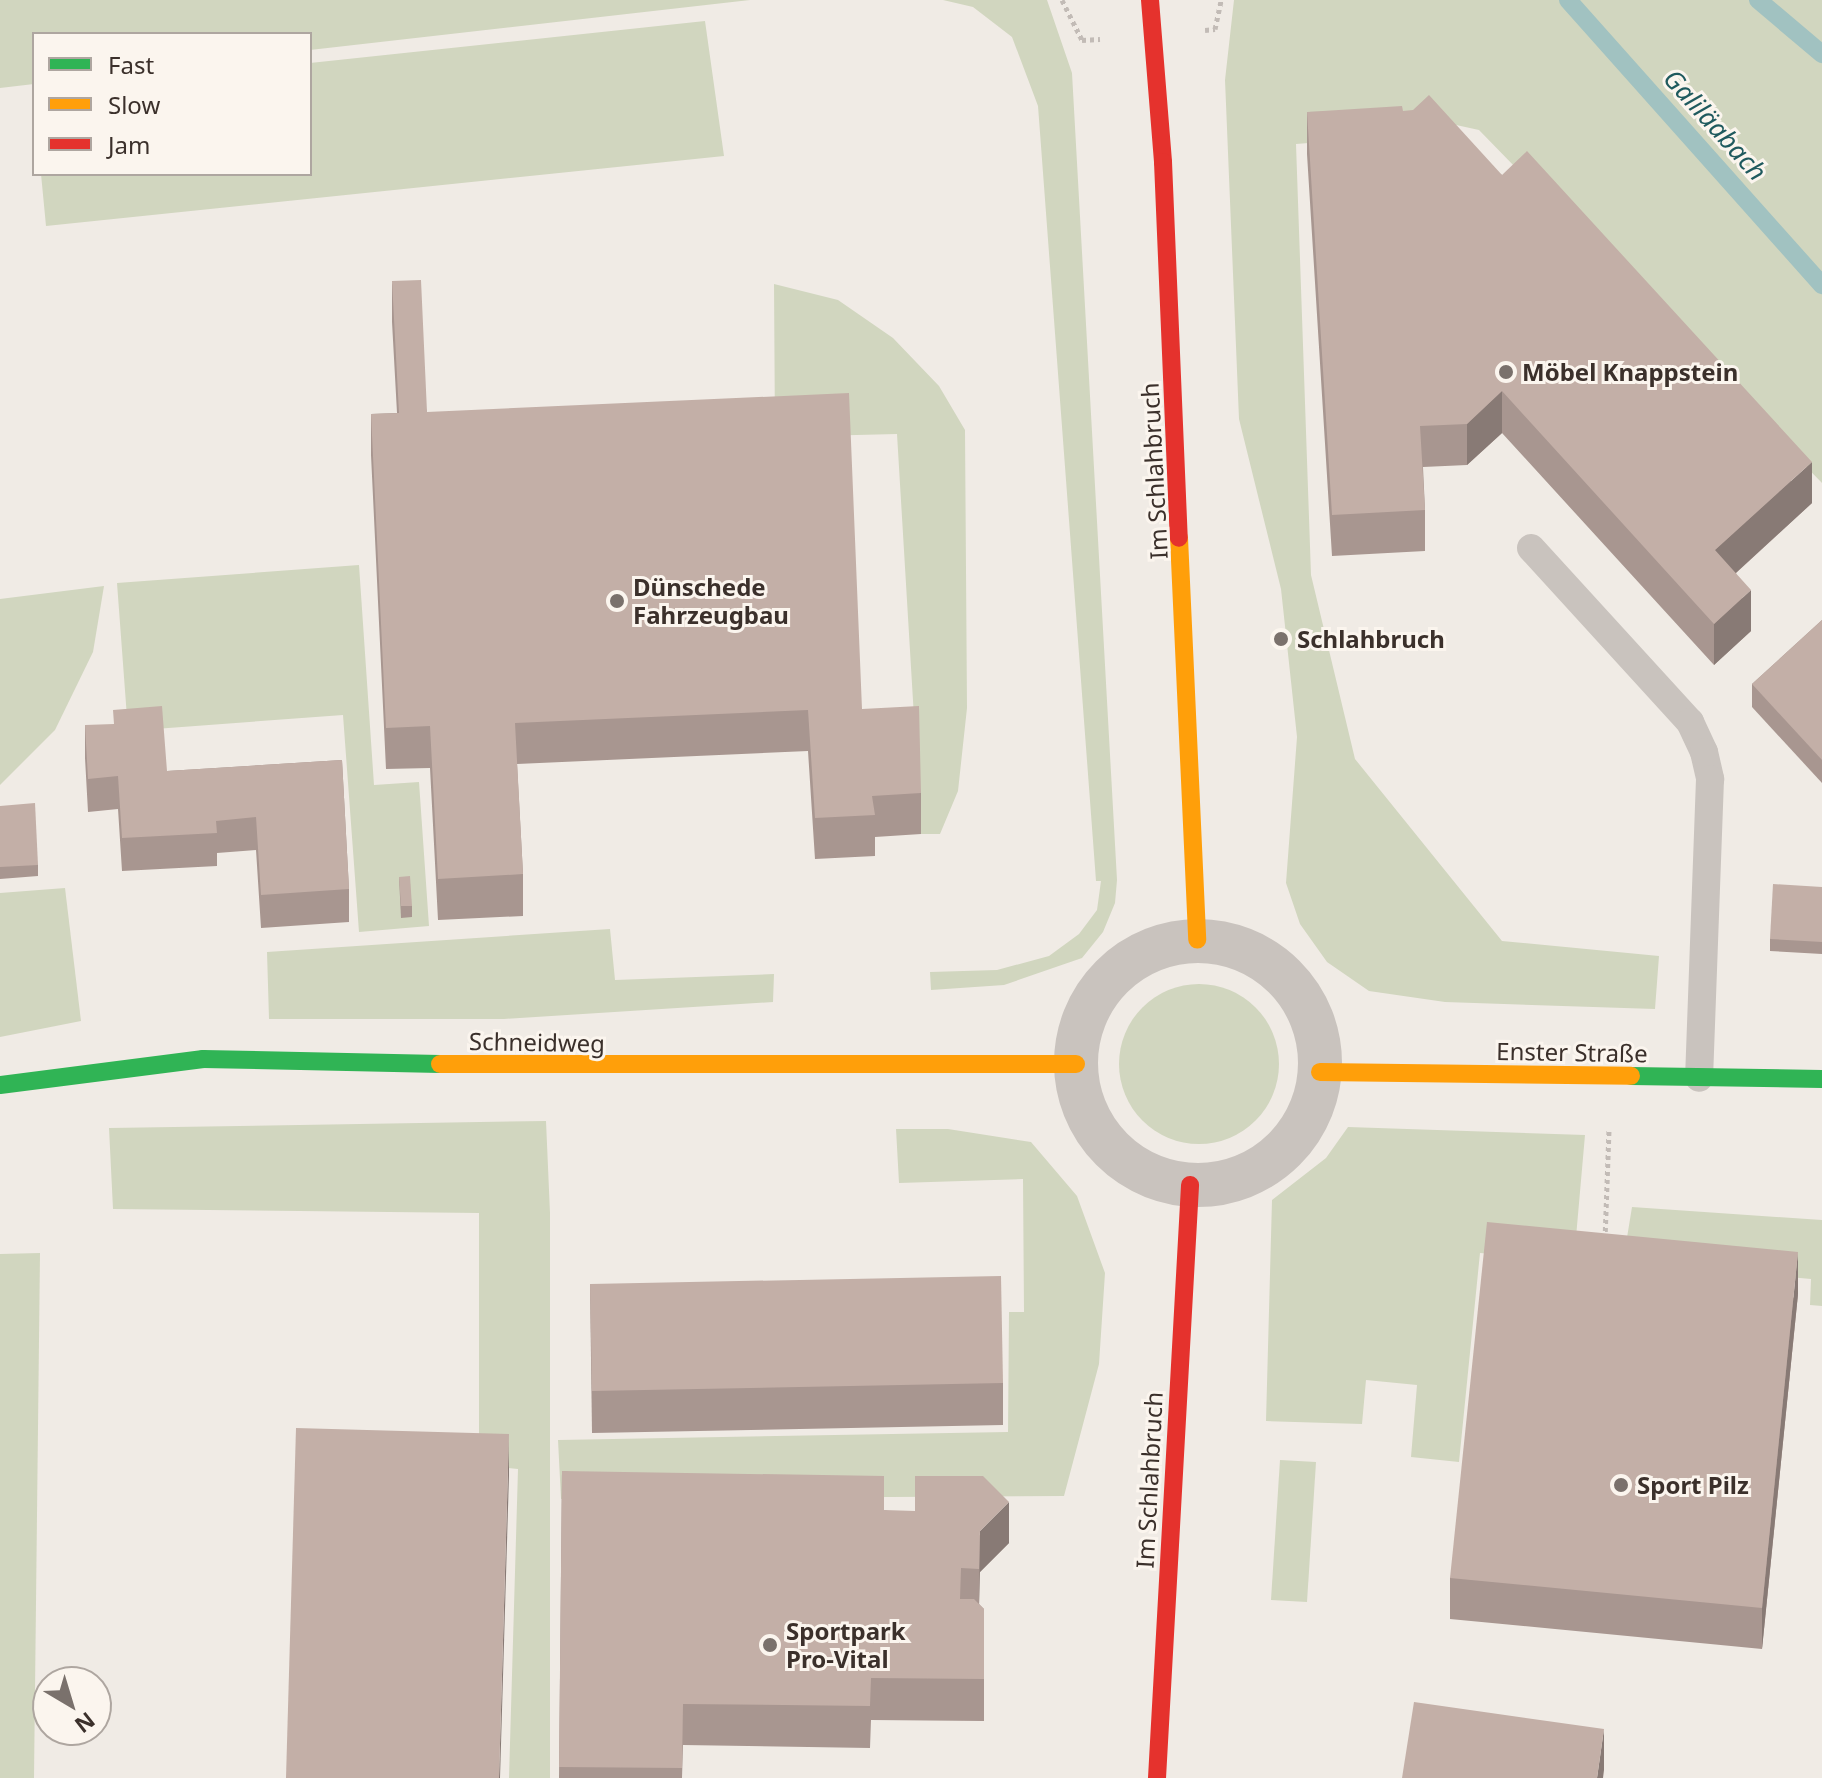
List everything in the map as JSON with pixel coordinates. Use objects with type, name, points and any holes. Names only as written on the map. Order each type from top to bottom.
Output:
[{"type":"street","name":"Im Schlahbruch","points":[[1150,0],[1165,194],[1197,940]]},
{"type":"street","points":[[1197,940],[1253,953],[1283,973],[1305,1002],[1314,1024],[1320,1072],[1312,1109],[1292,1142],[1263,1167],[1228,1182],[1190,1185],[1153,1177],[1122,1159],[1097,1132],[1081,1100],[1076,1064],[1081,1029],[1096,997],[1119,970],[1149,951],[1197,940]]},
{"type":"street","name":"Schneidweg","points":[[0,1085],[203,1059],[577,1067],[1076,1064]]},
{"type":"street","name":"Enster Straße","points":[[1320,1072],[1822,1079]]},
{"type":"street","name":"Im Schlahbruch","points":[[1157,1778],[1190,1185]]},
{"type":"lane","points":[[1531,548],[1690,722],[1704,752],[1710,779],[1699,1078]]},
{"type":"path","points":[[1605,1246],[1610,1076]]},
{"type":"green space","points":[[0,0],[750,0],[312,50],[312,32],[32,32],[32,84],[0,88]]},
{"type":"green space","points":[[943,0],[1047,0],[1072,73],[1117,880],[1115,903],[1103,932],[1082,958],[1004,985],[931,990],[930,972],[997,970],[1049,956],[1079,934],[1097,910],[1101,881],[1096,881],[1038,106],[1012,37],[973,7]]},
{"type":"green space","points":[[1234,0],[1822,0],[1822,483],[1479,130],[1383,109],[1385,137],[1296,144],[1311,575],[1355,759],[1502,941],[1659,956],[1655,1009],[1445,1002],[1369,991],[1327,962],[1300,924],[1286,883],[1297,737],[1281,589],[1239,419],[1225,80]]},
{"type":"green space","points":[[705,21],[724,156],[46,226],[41,176],[312,176],[312,63]]},
{"type":"green space","points":[[774,284],[838,300],[893,338],[939,386],[965,430],[967,708],[958,791],[940,834],[921,834],[897,434],[775,437]]},
{"type":"green space","points":[[359,565],[374,785],[419,782],[429,926],[359,932],[343,715],[128,731],[117,583]]},
{"type":"green space","points":[[104,586],[93,652],[55,730],[0,785],[0,599]]},
{"type":"green space","points":[[65,888],[81,1021],[0,1037],[0,893]]},
{"type":"green space","points":[[610,929],[615,980],[774,974],[773,1002],[504,1019],[269,1019],[267,952]]},
{"type":"green space","points":[[1199,984],[1230,990],[1256,1007],[1273,1033],[1279,1064],[1273,1095],[1256,1121],[1230,1138],[1199,1144],[1168,1138],[1142,1121],[1125,1095],[1119,1064],[1125,1033],[1142,1007],[1168,990]]},
{"type":"green space","points":[[546,1121],[550,1213],[550,1778],[509,1778],[518,1469],[479,1465],[479,1213],[113,1209],[109,1128]]},
{"type":"green space","points":[[1348,1127],[1585,1135],[1574,1260],[1480,1253],[1459,1462],[1411,1457],[1417,1385],[1366,1380],[1362,1424],[1266,1421],[1272,1200],[1326,1158]]},
{"type":"green space","points":[[896,1129],[948,1129],[1031,1142],[1077,1196],[1105,1273],[1099,1364],[1064,1496],[561,1499],[558,1440],[1008,1432],[1009,1312],[1024,1312],[1023,1179],[899,1183]]},
{"type":"green space","points":[[1632,1207],[1822,1220],[1822,1306],[1810,1305],[1811,1279],[1623,1262]]},
{"type":"green space","points":[[40,1253],[35,1666],[32,1666],[34,1778],[0,1778],[0,1254]]},
{"type":"green space","points":[[1280,1460],[1316,1462],[1307,1602],[1271,1600]]},
{"type":"building","name":"Möbel Knappstein","points":[[1429,95],[1502,175],[1527,151],[1812,462],[1715,550],[1751,590],[1714,624],[1502,391],[1467,424],[1420,426],[1425,510],[1332,515],[1307,112],[1402,106],[1403,111],[1413,110]]},
{"type":"building","name":"Dünschede Fahrzeugbau","points":[[421,280],[427,412],[849,393],[862,709],[919,706],[921,793],[872,796],[875,815],[815,818],[808,710],[515,723],[523,874],[438,879],[430,726],[386,728],[371,414],[399,413],[392,281]]},
{"type":"building","points":[[1822,620],[1822,760],[1752,684]]},
{"type":"building","points":[[162,706],[167,771],[342,760],[349,889],[261,895],[256,817],[216,821],[217,833],[122,838],[118,776],[88,779],[85,725],[114,724],[113,710]]},
{"type":"building","points":[[35,803],[38,865],[0,867],[0,806]]},
{"type":"building","points":[[410,876],[412,906],[401,906],[399,877]]},
{"type":"building","points":[[1773,884],[1822,887],[1822,942],[1770,939]]},
{"type":"building","name":"Sport Pilz","points":[[1487,1222],[1798,1252],[1762,1608],[1450,1578]]},
{"type":"building","points":[[1001,1276],[1003,1383],[592,1391],[590,1284]]},
{"type":"building","points":[[296,1428],[509,1434],[499,1778],[286,1778]]},
{"type":"building","name":"Sportpark Pro-Vital","points":[[562,1471],[884,1476],[884,1510],[915,1511],[915,1476],[983,1476],[1009,1502],[980,1531],[979,1569],[961,1568],[960,1599],[974,1599],[984,1609],[984,1679],[871,1678],[870,1706],[683,1704],[682,1768],[559,1767]]},
{"type":"building","points":[[1414,1702],[1604,1729],[1597,1778],[1402,1778]]},
{"type":"waterway","name":"Galiläabach","points":[[1568,0],[1822,285]]},
{"type":"waterway","points":[[1758,0],[1822,54]]},
{"type":"traffic: fast","points":[[0,1085],[203,1059],[440,1064]]},
{"type":"traffic: fast","points":[[1631,1076],[1822,1079]]},
{"type":"traffic: slow","points":[[1179,538],[1197,940]]},
{"type":"traffic: slow","points":[[440,1064],[1076,1064]]},
{"type":"traffic: slow","points":[[1320,1072],[1631,1076]]},
{"type":"traffic: jam","points":[[1150,0],[1163,162],[1179,538]]},
{"type":"traffic: jam","points":[[1157,1778],[1190,1185]]},
{"type":"place","name":"Möbel Knappstein","points":[[1506,372]]},
{"type":"place","name":"Dünschede Fahrzeugbau","points":[[617,601]]},
{"type":"place","name":"Schlahbruch","points":[[1281,639]]},
{"type":"place","name":"Sport Pilz","points":[[1621,1485]]},
{"type":"place","name":"Sportpark Pro-Vital","points":[[770,1645]]}]
